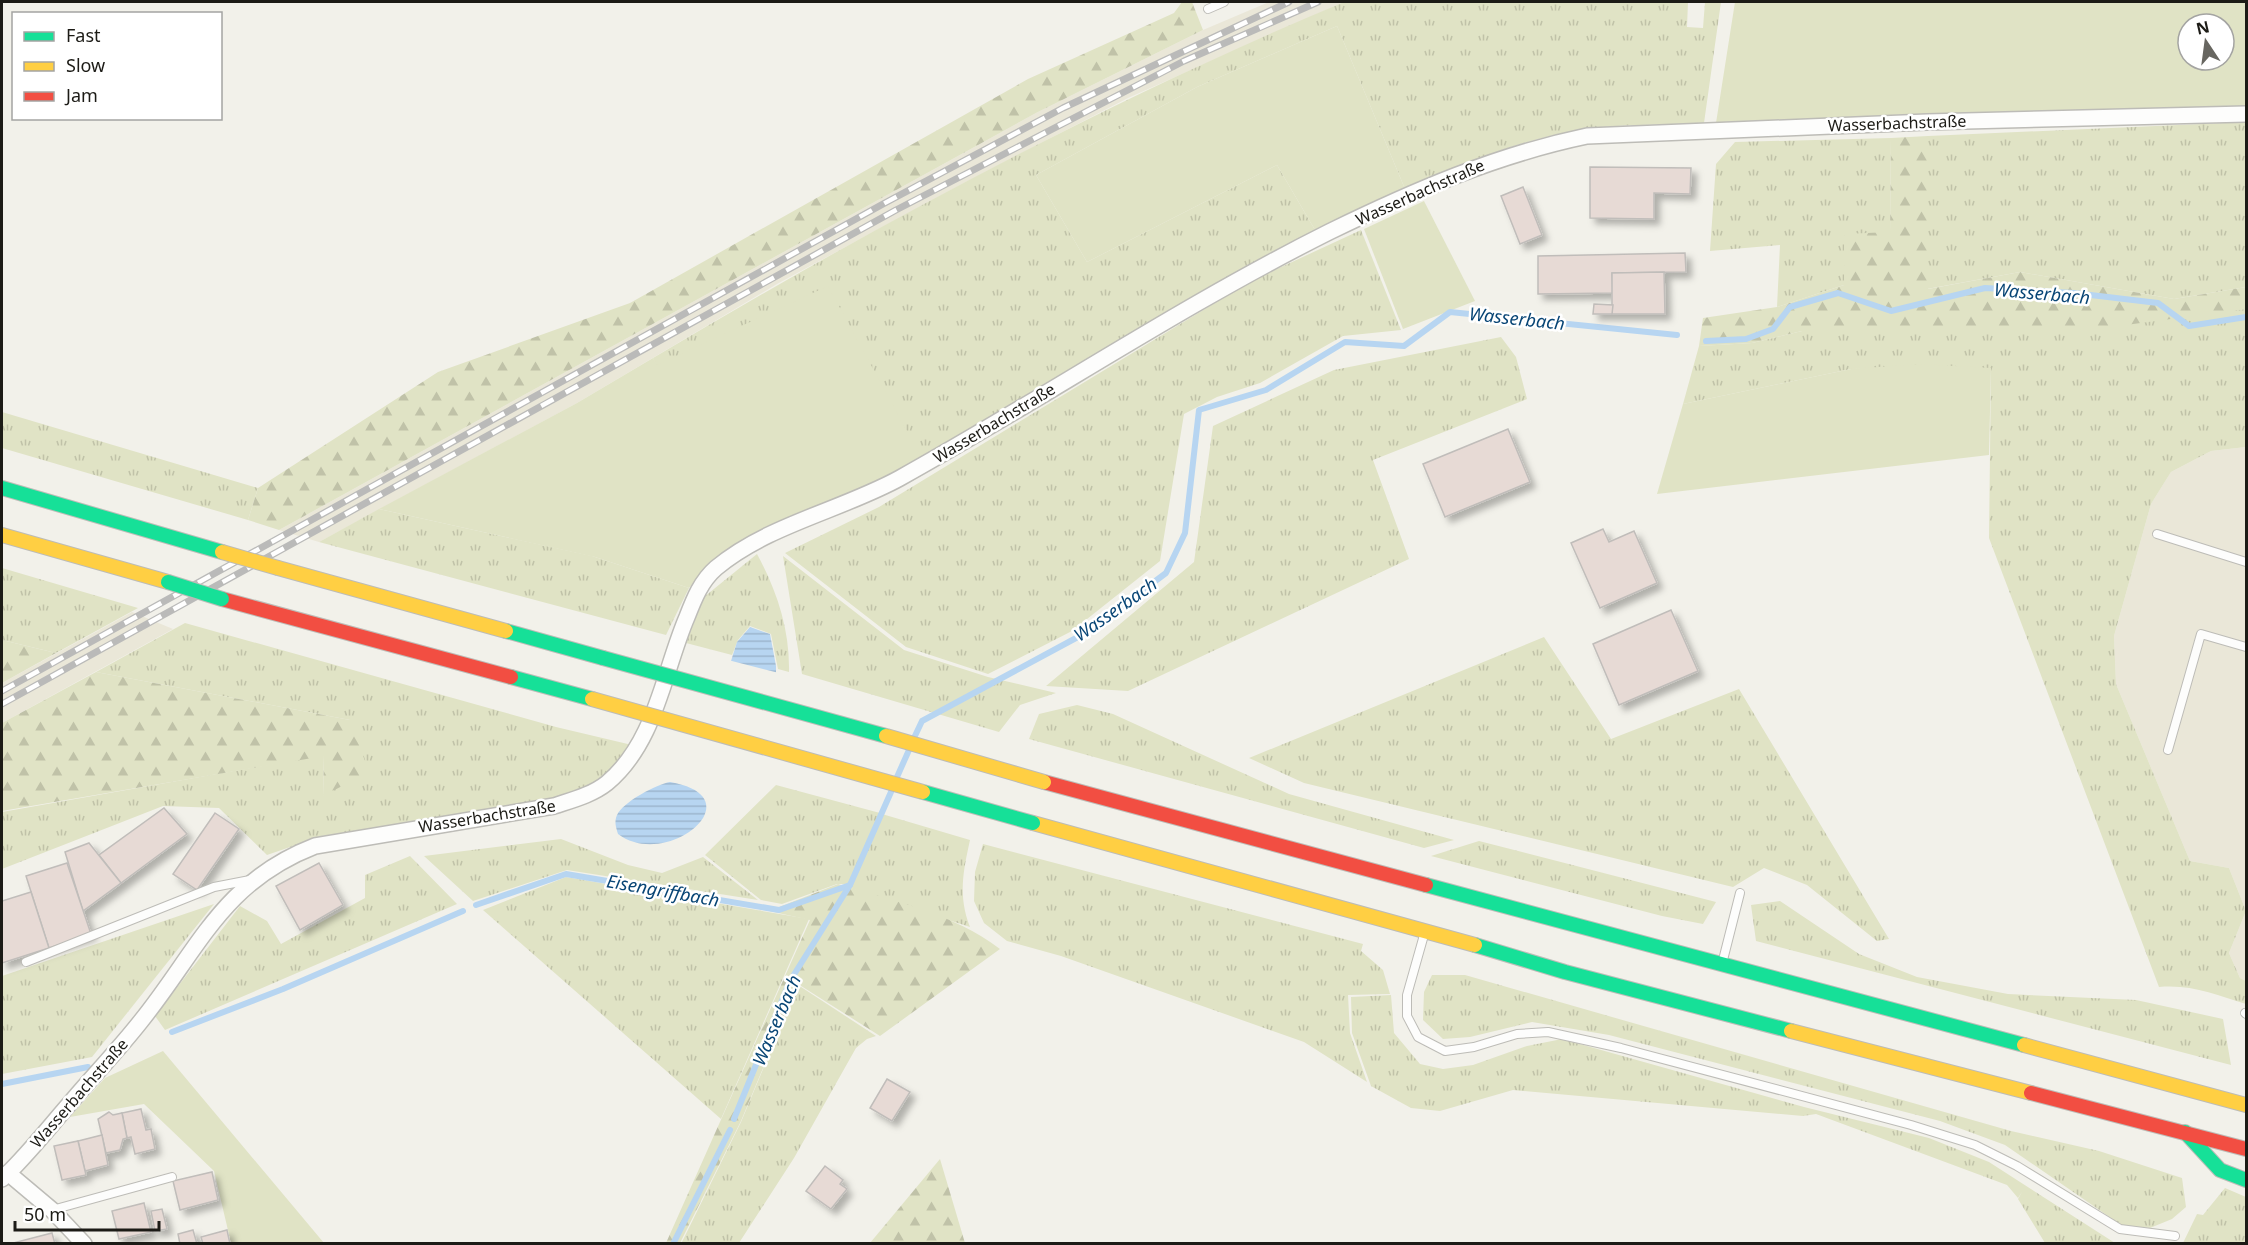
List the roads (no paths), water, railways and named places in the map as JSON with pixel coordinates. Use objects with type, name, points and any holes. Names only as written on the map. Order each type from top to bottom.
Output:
[{"type":"highway","points":[[2,488],[278,568],[726,690],[1044,782],[2247,1105]]},
{"type":"highway","points":[[2,535],[222,599],[1425,930],[1565,972],[2247,1149]]},
{"type":"highway","points":[[2185,1132],[2220,1170],[2247,1180]]},
{"type":"street","name":"Wasserbachstraße","points":[[5,1176],[141,1021],[212,923],[251,880],[286,857],[315,846],[554,806],[583,797],[606,783],[632,755],[655,712],[675,645],[699,588],[713,571],[735,554],[764,538],[898,479],[1216,291],[1385,206],[1487,162],[1538,146],[1587,136],[1927,122],[2247,114]]},
{"type":"street","points":[[5,1176],[52,1210],[84,1244]]},
{"type":"lane","points":[[1208,9],[1224,2]]},
{"type":"lane","points":[[2157,534],[2247,562]]},
{"type":"lane","points":[[2168,750],[2201,634],[2247,647]]},
{"type":"lane","points":[[26,962],[214,888],[251,880]]},
{"type":"lane","points":[[1722,965],[1740,893]]},
{"type":"lane","points":[[1425,930],[1407,996],[1407,1016],[1418,1036],[1444,1051],[1474,1047],[1517,1034],[1548,1032],[1621,1048],[1911,1125],[1975,1145],[2017,1166],[2120,1229],[2175,1236]]},
{"type":"lane","points":[[52,1210],[172,1178]]},
{"type":"water","points":[[750,627],[770,634],[776,666],[776,692],[731,661],[737,642]]},
{"type":"water","points":[[670,782],[695,790],[705,802],[705,815],[695,828],[679,838],[659,844],[638,843],[618,834],[616,820],[620,810],[641,794]]},
{"type":"waterway","name":"Wasserbach","points":[[1706,341],[1746,339],[1773,329],[1790,307],[1838,293],[1891,311],[1985,288],[2074,293],[2158,303],[2189,326],[2246,317]]},
{"type":"waterway","name":"Wasserbach","points":[[914,738],[922,721],[1089,631],[1166,573],[1185,533],[1199,410],[1266,390],[1345,342],[1404,346],[1450,312],[1677,335]]},
{"type":"waterway","name":"Wasserbach","points":[[897,777],[909,750]]},
{"type":"waterway","name":"Wasserbach","points":[[734,1119],[790,981],[850,885],[891,792]]},
{"type":"waterway","name":"Eisengriffbach","points":[[476,905],[566,874],[779,910],[850,885]]},
{"type":"waterway","name":"Eisengriffbach","points":[[172,1032],[283,989],[463,911]]},
{"type":"waterway","name":"Eisengriffbach","points":[[2,1084],[88,1067]]},
{"type":"waterway","name":"Wasserbach","points":[[673,1244],[730,1130]]},
{"type":"railway","points":[[2,691],[883,204],[1063,108],[1289,2]]},
{"type":"railway","points":[[2,704],[896,210],[1184,61],[1318,2]]}]
